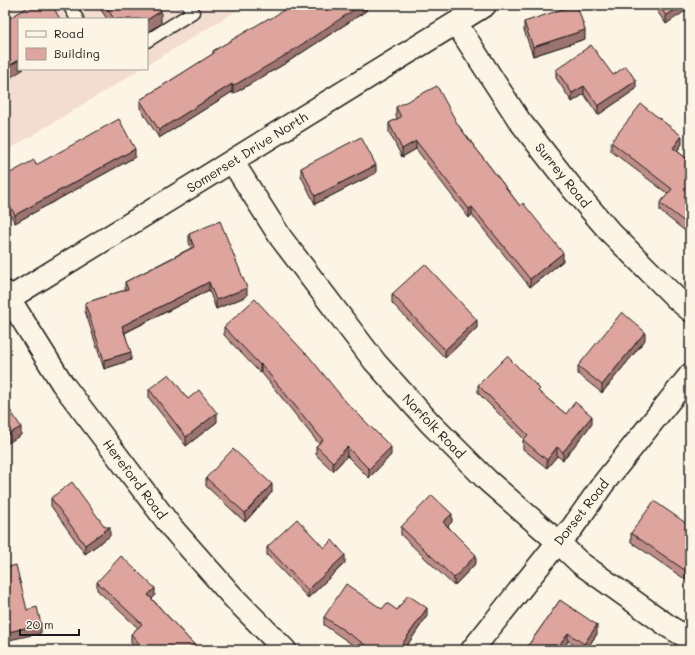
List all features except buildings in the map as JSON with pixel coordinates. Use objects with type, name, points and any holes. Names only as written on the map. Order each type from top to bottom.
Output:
[{"type":"street","name":"Somerset Drive North","points":[[6,297],[232,161],[485,5]]},
{"type":"street","name":"Surrey Road","points":[[456,23],[519,120],[572,188],[610,232],[690,310]]},
{"type":"street","name":"Norfolk Road","points":[[232,161],[280,238],[375,362],[430,423],[488,481],[580,563],[671,628],[690,639]]},
{"type":"street","name":"Hereford Road","points":[[6,297],[62,383],[172,528],[233,597],[285,650]]},
{"type":"street","name":"Dorset Road","points":[[472,650],[558,542],[572,528],[603,484],[690,375]]},
{"type":"lane","points":[[69,5],[76,18]]},
{"type":"lane","points":[[148,40],[192,12],[188,5]]},
{"type":"shaded area","points":[[5,5],[246,5],[148,64],[148,18],[18,18],[18,70],[139,70],[5,152]]}]
